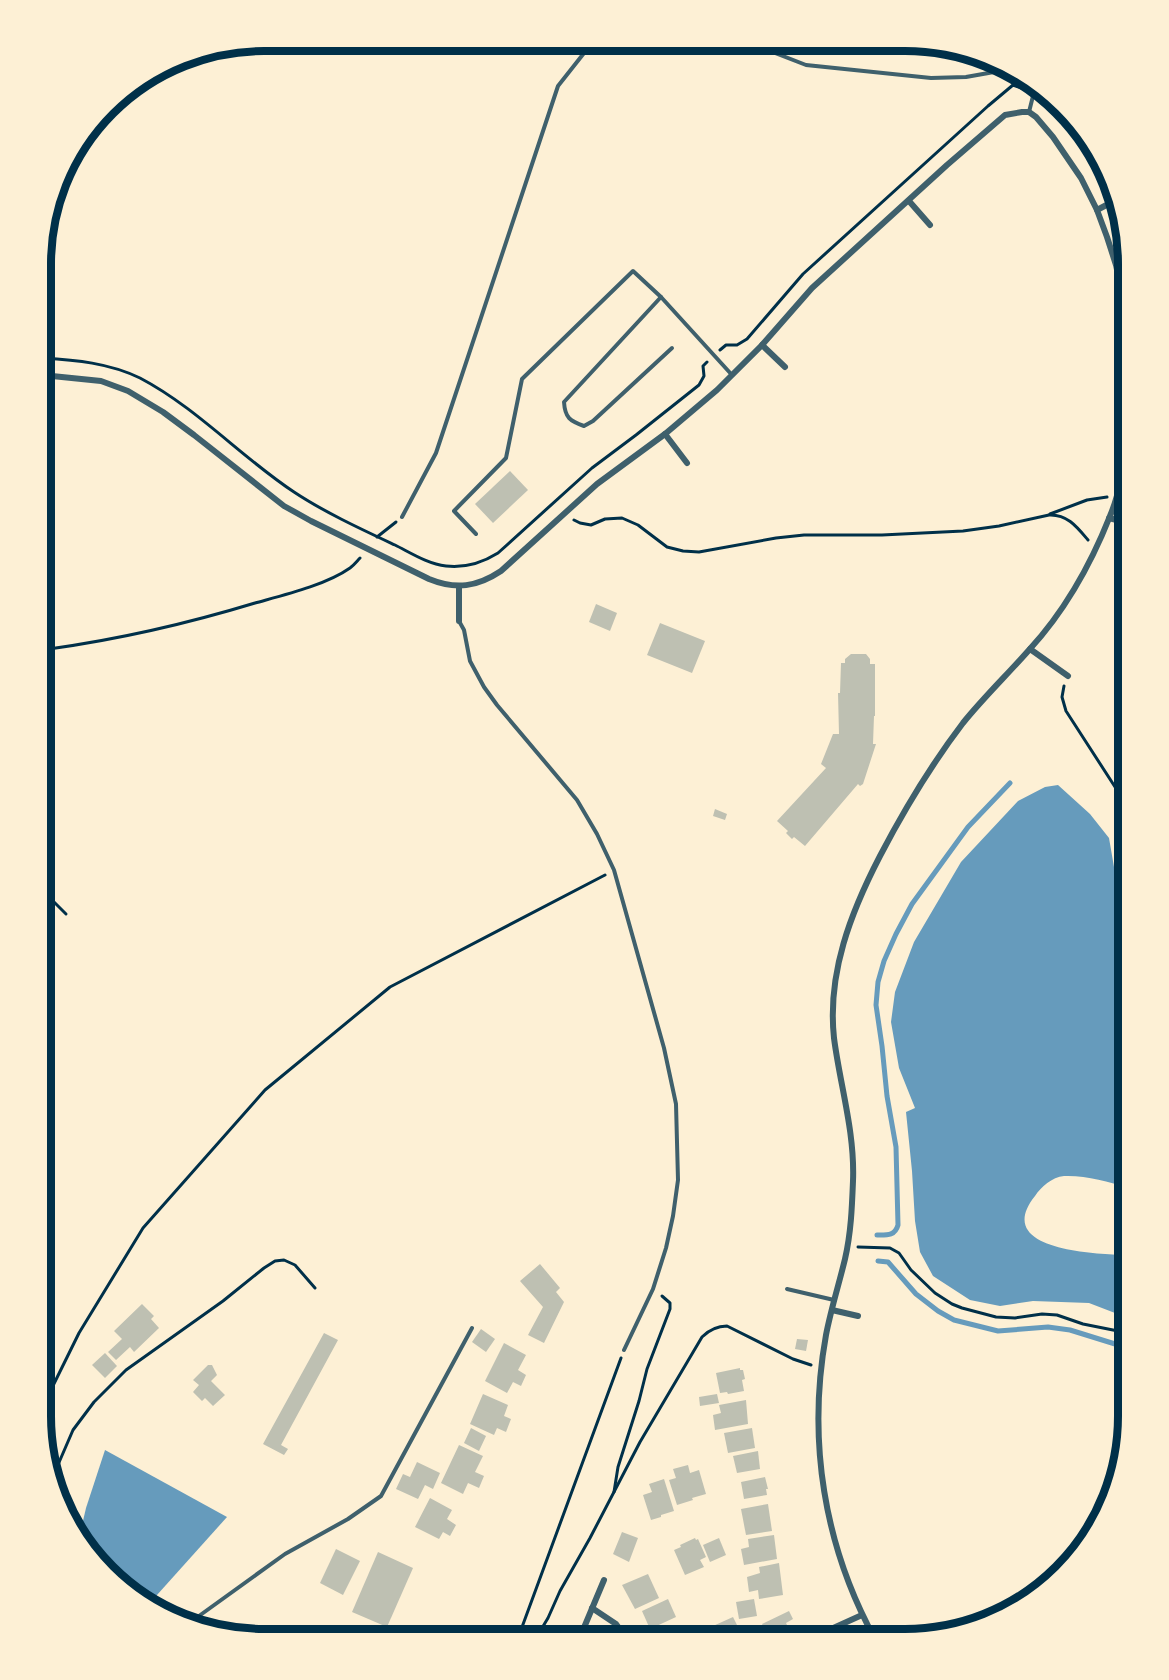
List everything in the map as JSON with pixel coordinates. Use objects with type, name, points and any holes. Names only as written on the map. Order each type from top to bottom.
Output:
[{"type":"street","points":[[51,376],[101,381],[128,391],[187,429],[284,506],[429,579],[446,585],[459,586],[483,581],[501,571],[597,484],[699,405],[762,345],[812,288],[997,120],[1012,112],[1029,112],[1044,126],[1081,178],[1097,210],[1118,275]]},
{"type":"street","points":[[909,201],[930,225]]},
{"type":"street","points":[[1097,210],[1109,203]]},
{"type":"street","points":[[762,345],[785,367]]},
{"type":"street","points":[[664,434],[687,463]]},
{"type":"street","points":[[869,1629],[851,1590],[833,1538],[822,1480],[819,1448],[818,1421],[822,1367],[832,1310],[847,1247],[852,1210],[853,1159],[834,1036],[836,973],[842,946],[861,894],[918,788],[964,722],[1030,650],[1066,602],[1110,518],[1118,486]]},
{"type":"street","points":[[1110,518],[1118,520]]},
{"type":"street","points":[[459,586],[459,621]]},
{"type":"street","points":[[1030,650],[1068,676]]},
{"type":"street","points":[[832,1310],[858,1316]]},
{"type":"street","points":[[583,1629],[604,1580]]},
{"type":"street","points":[[592,1608],[620,1629]]},
{"type":"street","points":[[831,1629],[861,1615]]},
{"type":"lane","points":[[402,517],[436,453],[558,86],[586,51]]},
{"type":"lane","points":[[770,51],[806,65],[931,78],[966,78],[997,72]]},
{"type":"lane","points":[[1029,112],[1034,94]]},
{"type":"lane","points":[[476,534],[454,511],[506,458],[522,379],[633,271],[661,297],[732,376]]},
{"type":"lane","points":[[661,297],[564,402],[564,412],[572,422],[584,426],[593,421],[672,348]]},
{"type":"lane","points":[[459,621],[464,630],[470,662],[476,674],[497,705],[577,800],[597,834],[614,870],[664,1048],[676,1104],[678,1180],[666,1248],[653,1289],[624,1350]]},
{"type":"lane","points":[[788,1289],[835,1300]]},
{"type":"lane","points":[[196,1618],[285,1554],[348,1520],[381,1496],[472,1328]]},
{"type":"path","points":[[51,359],[82,361],[127,372],[204,421],[295,493],[438,565],[465,566],[492,557],[504,548],[592,468],[699,385],[704,376],[703,366],[726,345],[737,345],[747,339],[803,274],[988,106],[1013,85],[1028,91]]},
{"type":"path","points":[[1048,515],[1101,496],[1116,497]]},
{"type":"path","points":[[564,514],[586,525],[612,518],[622,518],[638,525],[667,547],[692,552],[804,535],[882,535],[974,530],[1056,514],[1075,524],[1096,547]]},
{"type":"path","points":[[51,647],[135,635],[182,624],[324,581],[350,567],[368,550],[377,536],[402,517]]},
{"type":"path","points":[[1068,676],[1062,698],[1066,711],[1118,792]]},
{"type":"path","points":[[51,1388],[79,1333],[142,1228],[265,1090],[390,987],[614,870]]},
{"type":"path","points":[[51,899],[66,914]]},
{"type":"path","points":[[847,1247],[895,1250],[911,1270],[935,1293],[952,1304],[976,1313],[1006,1318],[1036,1314],[1057,1316],[1118,1331]]},
{"type":"path","points":[[57,1467],[73,1430],[94,1402],[126,1370],[264,1268],[275,1261],[284,1260],[295,1265],[315,1288]]},
{"type":"path","points":[[614,1494],[616,1474],[637,1409],[645,1375],[671,1305],[667,1299],[653,1289]]},
{"type":"path","points":[[541,1629],[658,1412],[707,1332],[717,1327],[727,1326],[793,1359],[822,1367]]},
{"type":"path","points":[[521,1629],[624,1350]]},
{"type":"water","points":[[1058,785],[1090,814],[1109,838],[1114,867],[1118,874],[1118,1184],[1080,1177],[1055,1178],[1035,1196],[1025,1214],[1027,1228],[1037,1239],[1054,1246],[1074,1250],[1118,1254],[1118,1314],[1089,1303],[1033,1301],[1000,1306],[970,1300],[933,1276],[920,1252],[915,1221],[906,1112],[915,1108],[899,1068],[891,1022],[895,992],[914,942],[961,862],[1018,801],[1045,787]]},
{"type":"water","points":[[105,1450],[227,1517],[154,1598],[134,1585],[95,1546],[82,1525]]},
{"type":"building","points":[[510,471],[528,490],[493,523],[475,504]]},
{"type":"building","points":[[596,604],[617,613],[610,631],[589,622]]},
{"type":"building","points":[[660,623],[705,641],[692,673],[647,655]]},
{"type":"building","points":[[851,654],[866,654],[870,659],[870,664],[875,664],[873,744],[876,744],[863,784],[860,786],[858,784],[805,846],[794,837],[792,839],[786,833],[788,831],[777,821],[826,768],[821,764],[833,734],[839,734],[838,693],[840,693],[841,663],[845,663],[845,659]]},
{"type":"building","points":[[715,809],[727,814],[725,820],[713,816]]},
{"type":"building","points":[[540,1264],[560,1288],[556,1292],[564,1302],[544,1343],[528,1335],[543,1307],[520,1281]]},
{"type":"building","points":[[142,1304],[154,1316],[151,1319],[159,1328],[134,1352],[130,1347],[116,1360],[108,1352],[122,1339],[114,1331]]},
{"type":"building","points":[[481,1329],[495,1339],[486,1352],[472,1342]]},
{"type":"building","points":[[324,1333],[338,1340],[281,1445],[288,1449],[284,1455],[263,1444]]},
{"type":"building","points":[[797,1339],[808,1340],[806,1351],[795,1349]]},
{"type":"building","points":[[504,1343],[526,1355],[518,1370],[526,1375],[521,1386],[513,1382],[507,1393],[485,1381]]},
{"type":"building","points":[[105,1353],[117,1366],[105,1378],[92,1365]]},
{"type":"building","points":[[208,1365],[212,1365],[217,1375],[211,1381],[225,1395],[213,1406],[205,1398],[202,1401],[193,1392],[199,1385],[193,1380]]},
{"type":"building","points":[[740,1368],[743,1370],[745,1379],[742,1380],[744,1391],[720,1393],[716,1373]]},
{"type":"building","points":[[483,1394],[508,1405],[504,1416],[511,1419],[506,1432],[497,1428],[494,1435],[470,1424]]},
{"type":"building","points":[[717,1394],[719,1403],[700,1406],[699,1397]]},
{"type":"building","points":[[746,1400],[748,1424],[715,1430],[713,1415],[721,1413],[719,1405]]},
{"type":"building","points":[[471,1428],[486,1436],[479,1451],[464,1443]]},
{"type":"building","points":[[752,1428],[755,1448],[728,1453],[724,1433]]},
{"type":"building","points":[[459,1445],[483,1456],[475,1472],[484,1476],[479,1488],[468,1483],[463,1494],[441,1483]]},
{"type":"building","points":[[758,1451],[760,1469],[737,1473],[733,1456]]},
{"type":"building","points":[[417,1462],[440,1473],[433,1489],[425,1485],[418,1499],[396,1489],[403,1474],[410,1477]]},
{"type":"building","points":[[688,1465],[690,1473],[699,1470],[706,1494],[677,1505],[669,1480],[676,1478],[673,1469]]},
{"type":"building","points":[[765,1477],[767,1495],[744,1499],[741,1482]]},
{"type":"building","points":[[664,1479],[674,1511],[651,1520],[643,1495],[652,1492],[649,1484]]},
{"type":"building","points":[[430,1498],[452,1510],[447,1519],[456,1525],[450,1536],[443,1532],[439,1539],[415,1527]]},
{"type":"building","points":[[768,1504],[772,1531],[746,1535],[741,1509]]},
{"type":"building","points":[[622,1532],[638,1538],[629,1562],[613,1554]]},
{"type":"building","points":[[774,1535],[777,1559],[744,1565],[741,1549],[749,1547],[748,1539]]},
{"type":"building","points":[[695,1538],[698,1539],[706,1557],[700,1560],[704,1567],[685,1575],[674,1550]]},
{"type":"building","points":[[719,1538],[726,1555],[710,1562],[703,1545]]},
{"type":"building","points":[[336,1549],[360,1561],[343,1595],[320,1583]]},
{"type":"building","points":[[378,1552],[413,1568],[387,1627],[352,1612]]},
{"type":"building","points":[[779,1563],[783,1595],[759,1599],[758,1590],[749,1592],[747,1577],[760,1573],[759,1567]]},
{"type":"building","points":[[648,1574],[659,1598],[635,1609],[622,1585]]},
{"type":"building","points":[[668,1599],[676,1617],[650,1629],[642,1611]]},
{"type":"building","points":[[754,1599],[757,1616],[739,1619],[736,1602]]},
{"type":"building","points":[[789,1611],[793,1619],[786,1623],[789,1629],[764,1629],[762,1624]]},
{"type":"building","points":[[733,1617],[739,1629],[714,1629],[713,1626]]},
{"type":"waterway","points":[[877,1235],[893,1233],[898,1225],[896,1147],[876,1005],[878,982],[884,961],[912,904],[968,827],[1010,783]]},
{"type":"waterway","points":[[878,1261],[888,1262],[916,1294],[954,1320],[998,1331],[1048,1327],[1070,1330],[1118,1345]]}]
